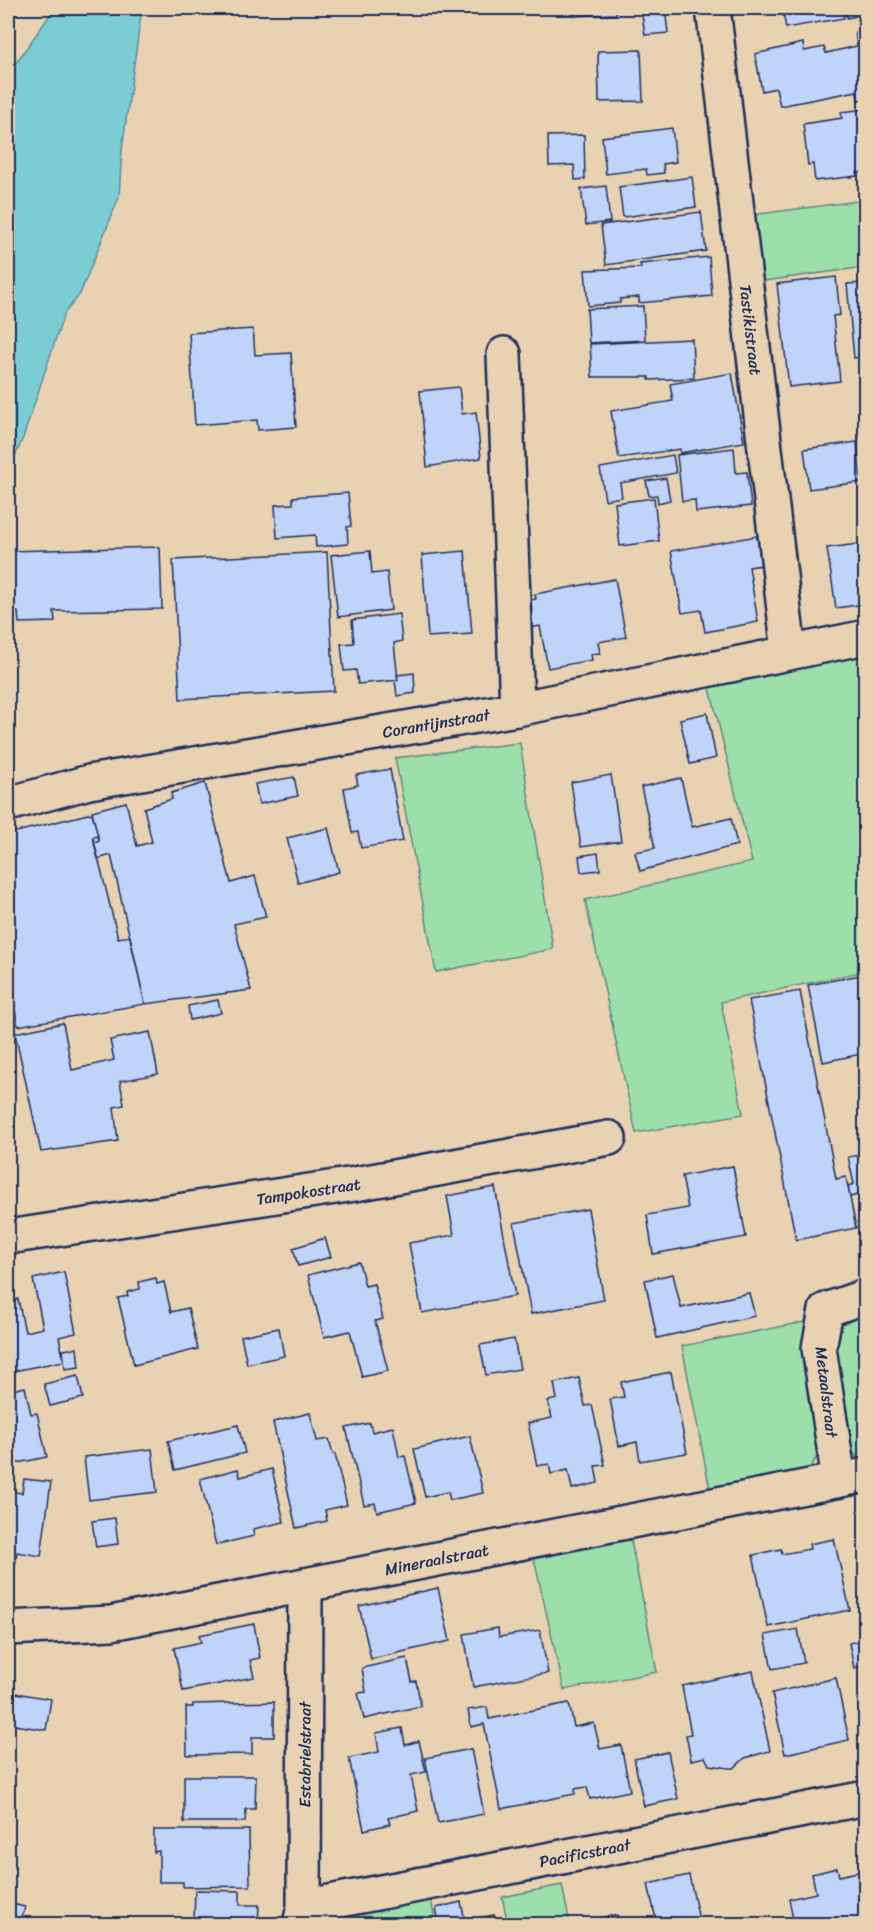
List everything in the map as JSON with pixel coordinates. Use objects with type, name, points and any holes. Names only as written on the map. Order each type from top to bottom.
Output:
[{"type":"street","name":"Tastikistraat","points":[[713,8],[789,652]]},
{"type":"street","points":[[504,354],[518,709]]},
{"type":"street","name":"Corantijnstraat","points":[[8,804],[89,782],[518,709],[866,638]]},
{"type":"street","name":"Tampokostraat","points":[[8,1237],[355,1184],[609,1138]]},
{"type":"street","name":"Metaalstraat","points":[[852,1478],[819,1348],[826,1310],[866,1296]]},
{"type":"street","name":"Mineraalstraat","points":[[8,1628],[111,1623],[852,1478]]},
{"type":"street","name":"Estabrielstraat","points":[[302,1916],[305,1585]]},
{"type":"street","name":"Pacificstraat","points":[[302,1916],[866,1798]]},
{"type":"green space","points":[[865,200],[865,267],[750,283],[744,216]]},
{"type":"green space","points":[[865,648],[865,971],[721,1002],[743,1114],[636,1133],[585,900],[752,862],[708,680]]},
{"type":"green space","points":[[520,743],[553,949],[436,972],[395,758]]},
{"type":"green space","points":[[865,1305],[865,1460],[860,1460],[847,1446],[830,1337],[834,1325]]},
{"type":"green space","points":[[805,1322],[818,1455],[809,1470],[711,1495],[682,1346]]},
{"type":"green space","points":[[629,1531],[657,1672],[564,1690],[532,1550]]},
{"type":"green space","points":[[562,1885],[570,1924],[508,1924],[502,1897]]},
{"type":"green space","points":[[430,1896],[436,1924],[322,1924],[329,1918]]},
{"type":"water","points":[[55,8],[142,8],[122,149],[119,197],[80,294],[64,314],[23,438],[8,473],[8,74]]},
{"type":"building","points":[[575,8],[616,8],[616,14],[575,16]]},
{"type":"building","points":[[641,8],[665,8],[668,33],[645,35]]},
{"type":"building","points":[[782,8],[842,8],[844,18],[786,28]]},
{"type":"building","points":[[845,8],[866,8],[866,14],[847,18]]},
{"type":"building","points":[[866,30],[866,99],[858,100],[857,91],[780,106],[776,88],[762,91],[755,54],[803,43],[804,51],[824,47],[826,53],[857,46],[855,32]]},
{"type":"building","points":[[641,50],[643,101],[599,102],[598,51]]},
{"type":"building","points":[[866,109],[866,172],[857,173],[857,176],[815,181],[813,164],[808,165],[803,124],[842,118],[841,112]]},
{"type":"building","points":[[672,128],[676,162],[663,164],[664,173],[647,175],[646,169],[606,174],[602,137]]},
{"type":"building","points":[[584,135],[585,179],[575,180],[574,165],[549,166],[548,136]]},
{"type":"building","points":[[692,177],[696,207],[623,217],[619,187]]},
{"type":"building","points":[[606,186],[610,222],[586,225],[581,189]]},
{"type":"building","points":[[701,212],[706,251],[606,265],[601,225]]},
{"type":"building","points":[[709,257],[712,296],[639,303],[639,297],[620,299],[620,303],[588,306],[585,270],[641,268],[640,264]]},
{"type":"building","points":[[836,277],[840,315],[833,316],[840,381],[789,387],[777,284]]},
{"type":"building","points":[[866,283],[866,357],[854,358],[847,284]]},
{"type":"building","points":[[643,306],[645,340],[589,343],[587,309]]},
{"type":"building","points":[[253,329],[255,355],[291,353],[296,427],[258,430],[257,420],[195,425],[189,333]]},
{"type":"building","points":[[692,339],[694,378],[649,380],[649,377],[592,377],[590,344]]},
{"type":"building","points":[[732,373],[744,442],[680,453],[680,449],[619,458],[611,411],[673,401],[670,384]]},
{"type":"building","points":[[459,387],[462,414],[476,412],[481,458],[427,467],[420,391]]},
{"type":"building","points":[[860,435],[866,435],[866,488],[865,488]]},
{"type":"building","points":[[857,442],[861,482],[809,489],[804,449]]},
{"type":"building","points":[[734,448],[736,473],[747,472],[751,506],[696,512],[695,500],[682,501],[677,455]]},
{"type":"building","points":[[673,455],[676,473],[620,483],[622,497],[605,500],[600,468]]},
{"type":"building","points":[[666,478],[670,500],[658,503],[657,495],[649,496],[646,481]]},
{"type":"building","points":[[348,493],[351,526],[347,527],[348,544],[316,547],[315,535],[277,538],[275,505],[293,504],[293,497]]},
{"type":"building","points":[[654,498],[659,541],[620,546],[615,503]]},
{"type":"building","points":[[757,536],[762,565],[749,567],[758,622],[705,632],[701,610],[682,613],[671,551]]},
{"type":"building","points":[[866,543],[866,604],[836,608],[827,548]]},
{"type":"building","points":[[160,547],[162,609],[54,611],[55,622],[19,623],[18,612],[8,613],[8,551]]},
{"type":"building","points":[[370,551],[372,574],[387,572],[391,610],[338,617],[331,555]]},
{"type":"building","points":[[465,551],[472,634],[428,637],[422,555]]},
{"type":"building","points":[[327,552],[334,691],[180,699],[173,560]]},
{"type":"building","points":[[615,579],[626,637],[598,642],[600,653],[591,654],[592,660],[548,668],[540,626],[524,629],[519,602],[536,599],[535,594]]},
{"type":"building","points":[[399,614],[402,641],[394,643],[398,680],[358,684],[356,670],[344,671],[341,644],[354,643],[352,620]]},
{"type":"building","points":[[414,673],[415,693],[397,696],[395,680],[398,680],[397,675]]},
{"type":"building","points":[[707,713],[716,758],[690,764],[680,719]]},
{"type":"building","points":[[390,769],[403,841],[361,848],[358,832],[352,833],[344,788],[358,785],[356,775]]},
{"type":"building","points":[[611,775],[621,841],[581,847],[571,782]]},
{"type":"building","points":[[294,777],[298,796],[259,804],[255,784]]},
{"type":"building","points":[[681,778],[692,827],[731,818],[737,845],[640,871],[635,852],[655,848],[641,787]]},
{"type":"building","points":[[205,783],[231,883],[255,876],[266,917],[234,924],[251,990],[145,1004],[111,855],[98,859],[94,843],[99,841],[92,811],[126,802],[137,846],[152,842],[144,808],[172,799],[171,793]]},
{"type":"building","points":[[92,813],[98,836],[93,837],[118,938],[130,936],[145,1004],[18,1026],[15,1011],[8,1011],[8,1001],[15,1000],[13,994],[8,996],[8,834]]},
{"type":"building","points":[[328,828],[339,872],[298,883],[287,838]]},
{"type":"building","points":[[598,853],[600,870],[581,872],[579,856]]},
{"type":"building","points":[[866,974],[866,1053],[823,1062],[808,985]]},
{"type":"building","points":[[800,991],[836,1179],[846,1177],[856,1228],[796,1240],[749,1000]]},
{"type":"building","points":[[218,1000],[221,1013],[190,1020],[188,1006]]},
{"type":"building","points":[[63,1023],[72,1070],[114,1060],[110,1040],[150,1032],[158,1074],[120,1081],[124,1105],[114,1107],[118,1141],[41,1152],[15,1033]]},
{"type":"building","points":[[866,1154],[866,1193],[850,1197],[848,1186],[854,1184],[848,1157]]},
{"type":"building","points":[[733,1166],[746,1237],[653,1254],[647,1215],[688,1208],[682,1176]]},
{"type":"building","points":[[495,1187],[515,1296],[422,1313],[409,1243],[454,1235],[447,1196]]},
{"type":"building","points":[[588,1209],[604,1300],[531,1314],[514,1223]]},
{"type":"building","points":[[325,1238],[331,1257],[298,1266],[293,1248]]},
{"type":"building","points":[[359,1262],[365,1286],[374,1284],[383,1319],[375,1321],[388,1371],[362,1377],[350,1331],[324,1337],[308,1275]]},
{"type":"building","points":[[64,1272],[76,1333],[59,1337],[64,1361],[8,1372],[8,1302],[18,1299],[25,1332],[43,1328],[33,1279]]},
{"type":"building","points":[[673,1274],[681,1308],[749,1293],[755,1316],[657,1338],[645,1280]]},
{"type":"building","points":[[156,1278],[157,1284],[164,1282],[171,1312],[188,1308],[198,1349],[134,1365],[118,1298],[128,1296],[127,1292],[140,1289],[139,1282]]},
{"type":"building","points":[[279,1328],[284,1356],[247,1364],[241,1336]]},
{"type":"building","points":[[514,1339],[520,1369],[486,1375],[480,1345]]},
{"type":"building","points":[[77,1348],[79,1367],[65,1369],[63,1350]]},
{"type":"building","points":[[671,1372],[687,1453],[640,1461],[637,1442],[619,1446],[610,1399],[624,1397],[621,1382]]},
{"type":"building","points":[[78,1376],[83,1398],[50,1406],[44,1384]]},
{"type":"building","points":[[579,1378],[585,1406],[592,1405],[605,1465],[595,1466],[598,1483],[572,1489],[568,1470],[551,1474],[549,1464],[537,1466],[528,1423],[552,1418],[548,1401],[557,1399],[554,1383]]},
{"type":"building","points":[[25,1387],[31,1414],[37,1413],[47,1457],[8,1465],[8,1391]]},
{"type":"building","points":[[310,1413],[317,1441],[329,1439],[333,1454],[335,1454],[347,1505],[325,1510],[327,1521],[296,1528],[273,1422]]},
{"type":"building","points":[[370,1423],[372,1432],[393,1427],[399,1457],[405,1456],[416,1503],[377,1512],[375,1503],[364,1505],[346,1428]]},
{"type":"building","points":[[238,1425],[245,1453],[175,1470],[168,1441]]},
{"type":"building","points":[[470,1436],[483,1493],[450,1500],[448,1492],[425,1497],[414,1449]]},
{"type":"building","points":[[152,1449],[157,1492],[89,1500],[84,1457]]},
{"type":"building","points":[[238,1469],[240,1477],[272,1469],[284,1522],[253,1529],[254,1536],[216,1545],[200,1479]]},
{"type":"building","points":[[24,1479],[51,1482],[41,1556],[17,1552],[14,1573],[8,1572],[8,1491],[22,1493]]},
{"type":"building","points":[[115,1518],[118,1544],[96,1547],[92,1521]]},
{"type":"building","points":[[834,1539],[850,1610],[768,1627],[753,1555],[781,1549],[782,1554],[810,1549],[809,1544]]},
{"type":"building","points":[[438,1588],[450,1641],[371,1659],[359,1606]]},
{"type":"building","points":[[254,1624],[260,1658],[250,1660],[254,1677],[183,1691],[174,1648],[201,1642],[199,1635]]},
{"type":"building","points":[[498,1628],[499,1637],[540,1630],[548,1673],[473,1687],[464,1634]]},
{"type":"building","points":[[798,1629],[804,1663],[772,1669],[765,1635]]},
{"type":"building","points":[[866,1640],[866,1665],[854,1668],[849,1643]]},
{"type":"building","points":[[407,1658],[412,1682],[416,1681],[421,1706],[364,1719],[358,1693],[366,1692],[362,1668]]},
{"type":"building","points":[[753,1671],[770,1751],[745,1758],[734,1768],[709,1765],[705,1757],[691,1760],[686,1735],[691,1734],[682,1686]]},
{"type":"building","points":[[836,1678],[849,1740],[785,1754],[772,1693]]},
{"type":"building","points":[[10,1692],[51,1699],[46,1730],[8,1724]]},
{"type":"building","points":[[274,1702],[274,1737],[252,1737],[252,1754],[187,1755],[186,1707],[193,1707],[193,1704]]},
{"type":"building","points":[[569,1703],[574,1727],[594,1723],[600,1749],[621,1745],[630,1791],[590,1799],[587,1787],[575,1789],[575,1794],[501,1809],[484,1724],[471,1727],[468,1710],[487,1707],[489,1719]]},
{"type":"building","points":[[402,1728],[405,1745],[419,1741],[426,1772],[411,1775],[418,1811],[388,1818],[390,1824],[364,1830],[349,1758],[379,1752],[376,1733]]},
{"type":"building","points":[[471,1749],[484,1814],[438,1823],[425,1758]]},
{"type":"building","points":[[668,1752],[678,1799],[644,1806],[634,1759]]},
{"type":"building","points":[[8,1774],[11,1774],[8,1793]]},
{"type":"building","points":[[184,1776],[256,1776],[255,1809],[246,1809],[245,1822],[184,1822]]},
{"type":"building","points":[[154,1830],[249,1830],[250,1886],[183,1887],[183,1882],[159,1882],[159,1851],[154,1852]]},
{"type":"building","points":[[837,1868],[839,1876],[866,1870],[866,1922],[861,1924],[767,1924],[793,1919],[789,1899],[816,1893],[812,1874]]},
{"type":"building","points":[[689,1875],[700,1924],[657,1924],[648,1884]]},
{"type":"building","points":[[195,1890],[240,1891],[240,1905],[259,1905],[258,1924],[177,1924],[177,1920],[194,1921]]},
{"type":"building","points":[[461,1902],[465,1921],[494,1915],[496,1924],[439,1924],[436,1908]]},
{"type":"building","points":[[8,1903],[25,1907],[20,1924],[8,1924]]},
{"type":"building","points":[[617,1915],[619,1924],[574,1924],[574,1922]]},
{"type":"building","points":[[757,1920],[757,1924],[738,1924]]}]
